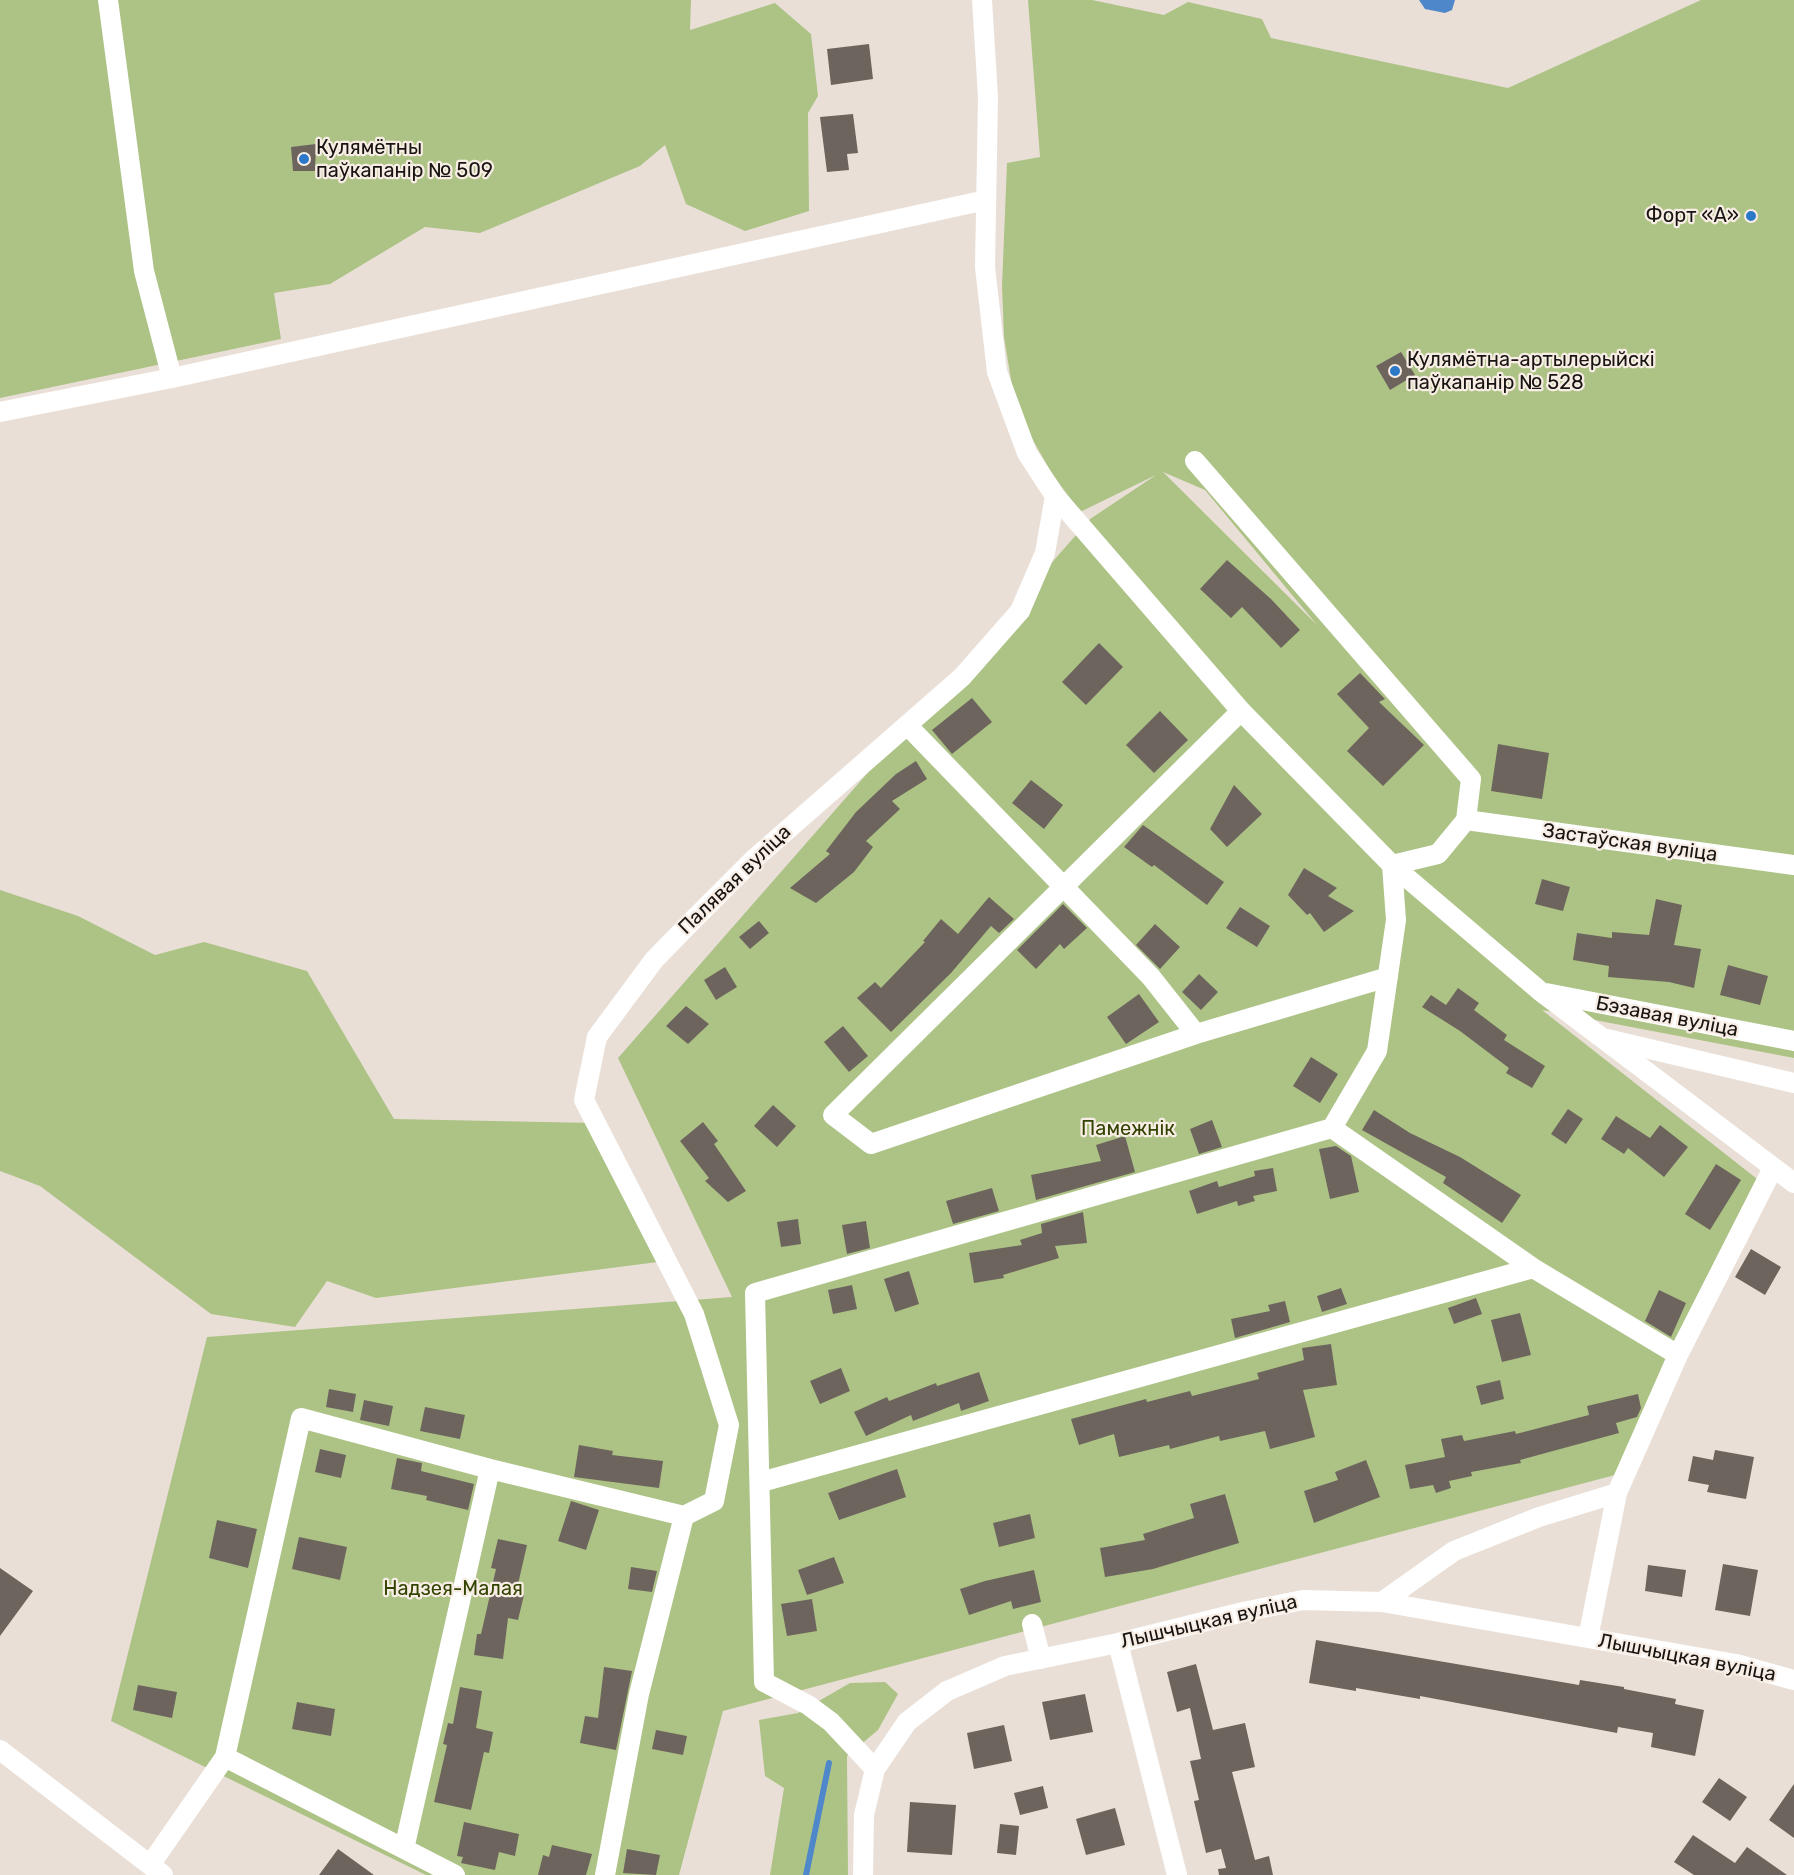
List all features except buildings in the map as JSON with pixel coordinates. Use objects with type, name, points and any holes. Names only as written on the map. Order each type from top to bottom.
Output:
[{"type":"street","points":[[108,0],[144,271],[172,378]]},
{"type":"street","points":[[982,0],[988,97],[985,267],[997,372],[1027,453],[1055,496],[1241,711],[1392,865],[1540,991],[1598,1037],[1794,1183]]},
{"type":"street","points":[[0,412],[172,378],[986,200]]},
{"type":"street","points":[[1195,461],[1471,779],[1466,820],[1438,854],[1392,865]]},
{"type":"street","name":"Палявая вуліца","points":[[684,1516],[714,1501],[729,1425],[694,1314],[584,1100],[597,1036],[654,960],[728,884],[963,677],[1020,611],[1045,553],[1055,496]]},
{"type":"street","points":[[1241,711],[833,1115],[871,1144],[1196,1034],[1388,977]]},
{"type":"street","points":[[907,725],[1151,977],[1196,1034]]},
{"type":"street","name":"Застаўская вуліца","points":[[1466,820],[1794,866]]},
{"type":"street","points":[[875,1769],[824,1716],[764,1682],[759,1544],[761,1482],[755,1293],[1332,1128],[1377,1051],[1396,920],[1392,865]]},
{"type":"street","name":"Бэзавая вуліца","points":[[1540,991],[1639,1013],[1794,1041]]},
{"type":"street","points":[[1598,1037],[1794,1083]]},
{"type":"street","points":[[1332,1128],[1533,1268],[1678,1355]]},
{"type":"street","points":[[1588,1638],[1617,1493],[1678,1355],[1773,1168]]},
{"type":"street","points":[[761,1482],[1533,1268]]},
{"type":"street","points":[[0,1750],[156,1870],[225,1757],[301,1418],[490,1469],[684,1516],[639,1694],[605,1875]]},
{"type":"street","points":[[404,1849],[490,1469]]},
{"type":"street","points":[[1382,1602],[1454,1551],[1539,1517],[1617,1493]]},
{"type":"street","name":"Лышчыцкая вуліца","points":[[863,1875],[864,1815],[875,1769],[907,1722],[947,1691],[1005,1666],[1118,1643],[1303,1600],[1382,1602],[1736,1664],[1794,1680]]},
{"type":"street","points":[[1032,1624],[1041,1659]]},
{"type":"street","points":[[1118,1643],[1177,1875]]},
{"type":"street","points":[[225,1757],[455,1875]]},
{"type":"green space","points":[[0,0],[691,0],[690,30],[775,3],[811,34],[818,96],[808,113],[809,211],[745,231],[686,204],[665,145],[640,166],[480,233],[425,227],[330,284],[274,293],[281,339],[0,398]]},
{"type":"green space","points":[[1028,0],[1092,0],[1164,15],[1188,2],[1262,19],[1271,38],[1508,88],[1701,0],[1794,0],[1794,1058],[1542,1010],[1761,1182],[1615,1475],[723,1711],[679,1875],[426,1875],[111,1721],[207,1337],[732,1297],[618,1058],[1090,519],[1156,475],[1080,512],[1051,472],[1030,435],[1012,386],[1004,337],[1002,286],[1007,163],[1040,157]],"holes":[[[1163,472],[1205,490],[1317,625]]]},
{"type":"green space","points":[[0,890],[78,916],[155,955],[204,942],[307,971],[394,1119],[594,1123],[658,1262],[376,1298],[327,1281],[295,1327],[211,1314],[40,1186],[0,1171]]},
{"type":"green space","points":[[885,1682],[898,1694],[878,1730],[847,1756],[848,1875],[770,1875],[784,1788],[765,1776],[759,1720],[798,1713],[850,1683]]},
{"type":"water","points":[[1419,0],[1455,0],[1452,10],[1445,13],[1425,9]]},
{"type":"waterway","points":[[806,1875],[829,1763]]},
{"type":"place","name":"Кулямётны паўкапанір № 509","points":[[304,159]]},
{"type":"place","name":"Форт «А»","points":[[1751,216]]},
{"type":"place","name":"Кулямётна-артылерыйскі паўкапанір № 528","points":[[1395,371]]},
{"type":"park label","name":"Памежнік","points":[[1128,1129]]},
{"type":"park label","name":"Надзея-Малая","points":[[453,1589]]}]
